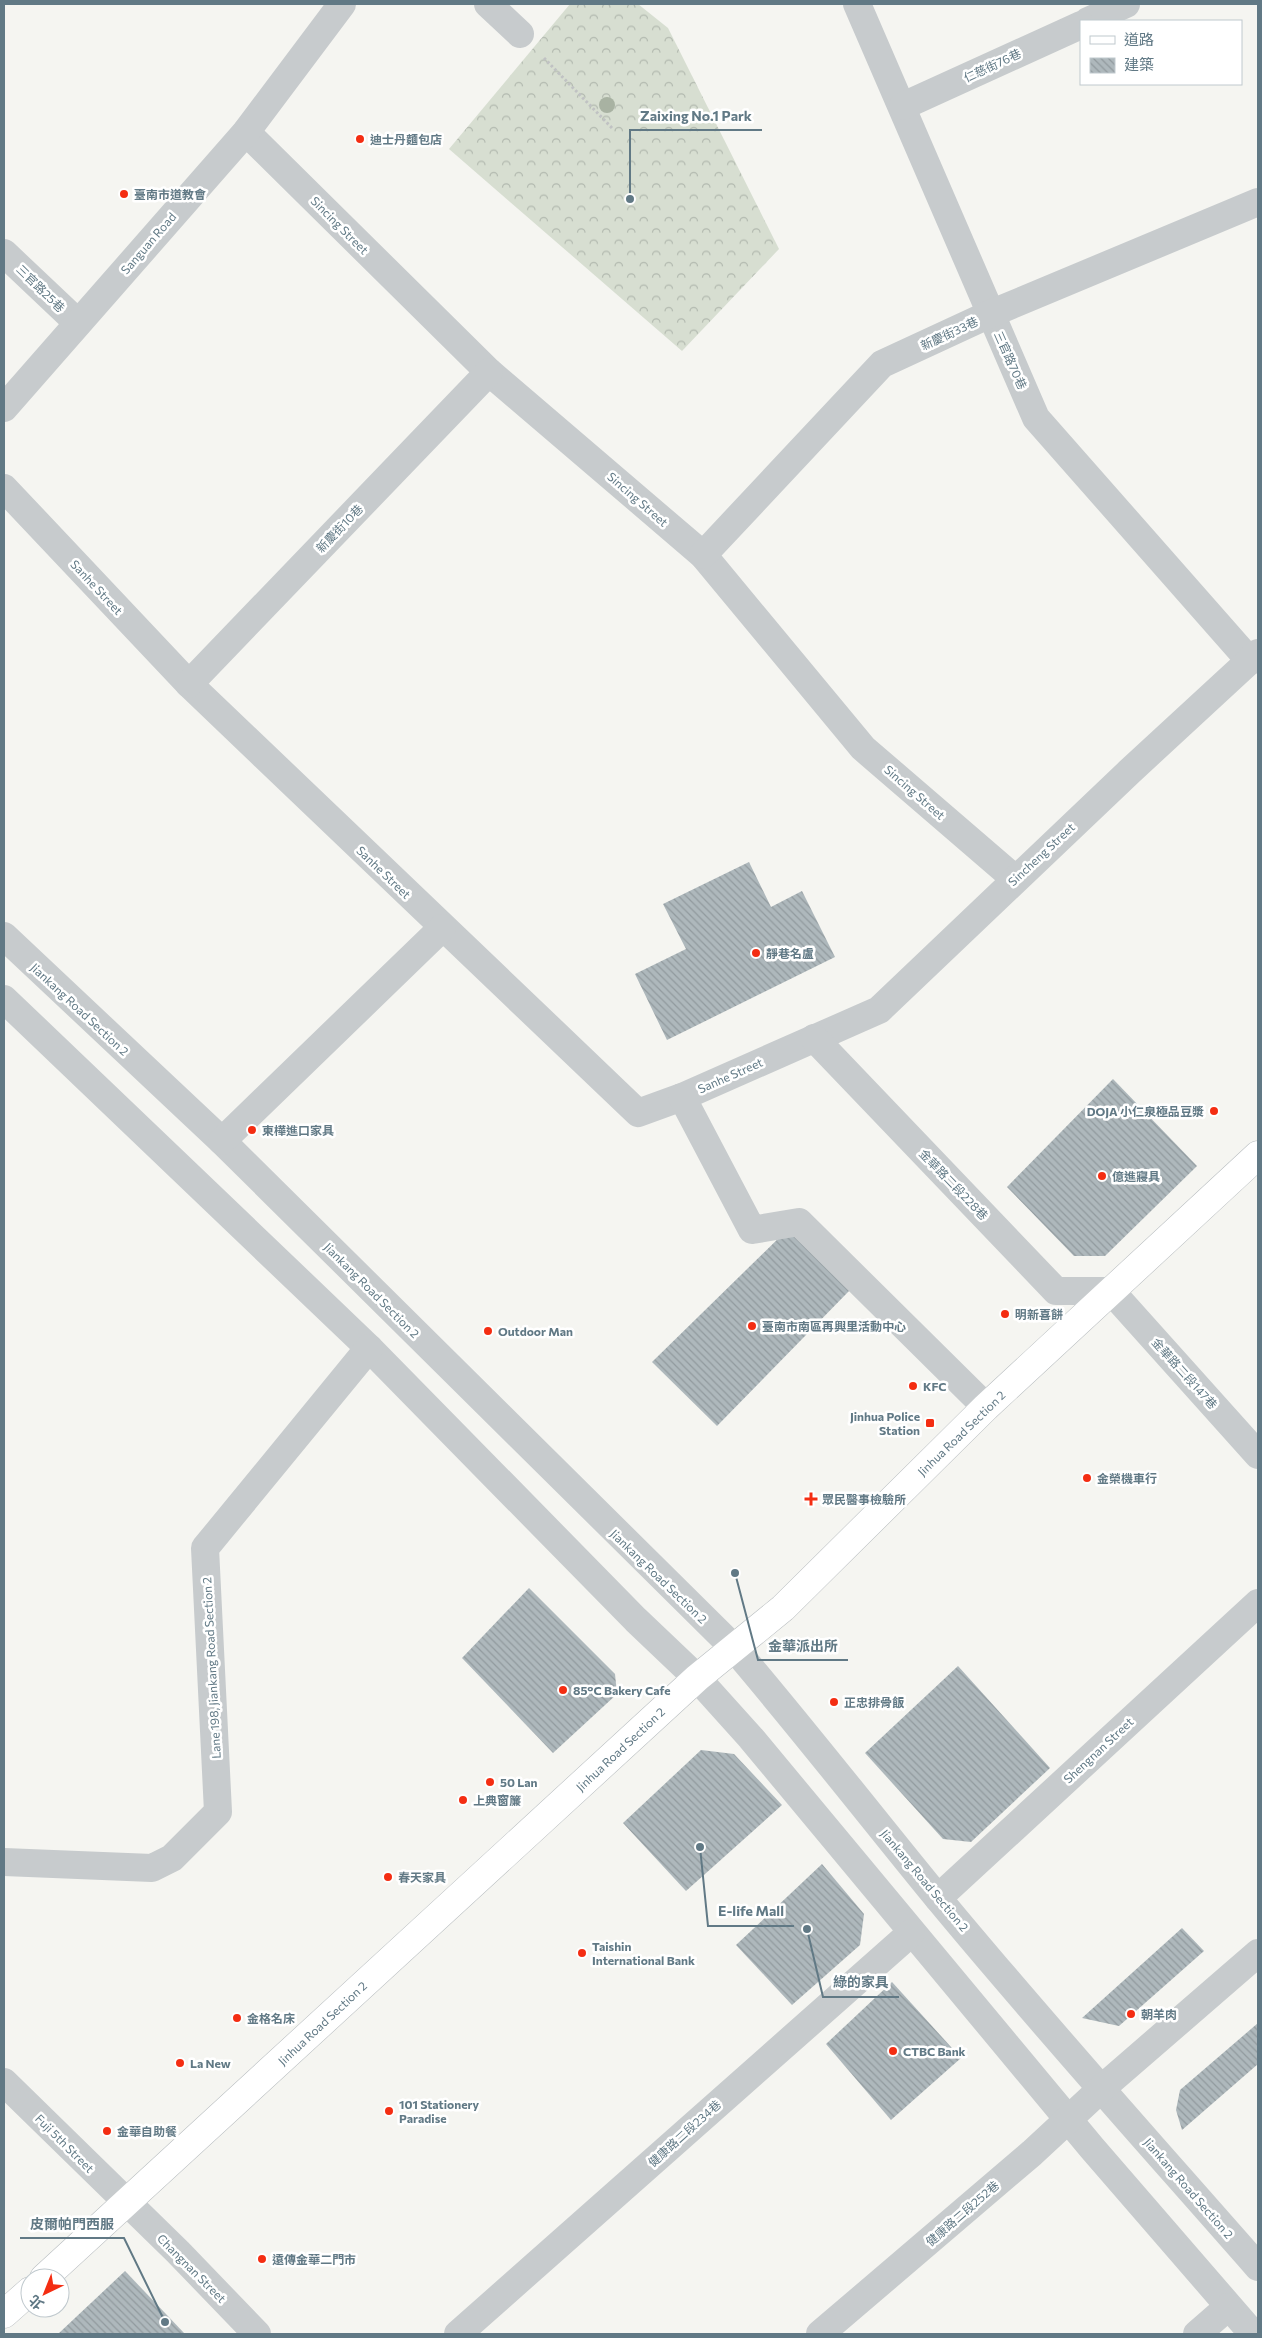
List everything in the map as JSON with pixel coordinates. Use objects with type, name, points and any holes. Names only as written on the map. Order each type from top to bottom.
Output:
[{"type":"main road","name":"Jinhua Road Section 2","points":[[55,2268],[697,1678],[783,1608],[986,1407],[1258,1154]]},
{"type":"main road","points":[[4,2314],[20,2300]]},
{"type":"street","name":"Sanguan Road","points":[[4,408],[246,132],[342,4]]},
{"type":"street","points":[[488,4],[520,34]]},
{"type":"street","name":"三官路70巷","points":[[857,4],[903,106],[990,314],[1036,418],[1254,657]]},
{"type":"street","points":[[1090,20],[1126,4]]},
{"type":"street","name":"仁慈街76巷","points":[[903,106],[1080,24]]},
{"type":"street","name":"Sincing Street","points":[[246,132],[489,372],[704,555],[864,748],[1015,879]]},
{"type":"street","name":"新慶街33巷","points":[[704,555],[882,364],[990,314],[1258,202]]},
{"type":"street","name":"三官路25巷","points":[[4,253],[78,323]]},
{"type":"street","name":"新慶街10巷","points":[[189,684],[489,372]]},
{"type":"street","name":"Sanhe Street","points":[[4,488],[189,684],[442,928],[638,1113],[682,1097],[814,1038]]},
{"type":"street","name":"Sincheng Street","points":[[814,1038],[879,1010],[1015,879],[1254,657]]},
{"type":"street","points":[[222,1141],[442,928]]},
{"type":"street","name":"Jiankang Road Section 2","points":[[4,936],[222,1141],[733,1647],[786,1709],[938,1898],[1101,2089],[1258,2267]]},
{"type":"street","points":[[4,999],[369,1348],[636,1620],[697,1678],[757,1746],[1068,2120],[1253,2334]]},
{"type":"street","name":"金華路二段228巷","points":[[814,1038],[1056,1291],[1111,1291]]},
{"type":"street","points":[[682,1097],[752,1230],[799,1222],[986,1407]]},
{"type":"street","name":"金華路二段147巷","points":[[1111,1291],[1258,1455]]},
{"type":"street","name":"Lane 198, Jiankang Road Section 2","points":[[4,1862],[152,1868],[172,1858],[218,1812],[205,1548],[369,1348]]},
{"type":"street","name":"Shengnan Street","points":[[938,1898],[1258,1603]]},
{"type":"street","name":"健康路二段234巷","points":[[458,2334],[911,1933]]},
{"type":"street","name":"健康路二段252巷","points":[[820,2334],[1258,1953]]},
{"type":"street","name":"Fuji 5th Street","points":[[4,2082],[126,2204]]},
{"type":"street","name":"Changnan Street","points":[[126,2204],[178,2252],[257,2334]]},
{"type":"street","points":[[1196,2334],[1228,2307]]},
{"type":"path","points":[[520,34],[613,129]]},
{"type":"green space","points":[[570,4],[638,4],[668,28],[779,249],[682,351],[449,149]]},
{"type":"building","name":"靜巷名盧","points":[[749,862],[771,907],[802,891],[835,957],[667,1040],[635,974],[686,949],[663,904]]},
{"type":"building","name":"億進寢具","points":[[1113,1079],[1197,1166],[1105,1256],[1074,1256],[1007,1187]]},
{"type":"building","name":"臺南市南區再興里活動中心","points":[[789,1228],[850,1290],[717,1426],[652,1362]]},
{"type":"building","points":[[529,1588],[615,1674],[617,1694],[553,1753],[462,1658]]},
{"type":"building","points":[[958,1666],[1050,1768],[971,1842],[943,1839],[865,1753]]},
{"type":"building","points":[[701,1750],[734,1754],[782,1805],[686,1891],[623,1823]]},
{"type":"building","points":[[822,1864],[864,1914],[860,1945],[792,2005],[736,1945]]},
{"type":"building","points":[[1182,1928],[1204,1951],[1119,2026],[1082,2018]]},
{"type":"building","name":"CTBC Bank","points":[[892,1982],[961,2058],[891,2120],[826,2044]]},
{"type":"building","points":[[1258,2023],[1258,2064],[1182,2130],[1176,2110],[1180,2090]]},
{"type":"building","points":[[125,2271],[185,2334],[58,2334]]},
{"type":"place","name":"迪士丹麵包店","points":[[360,139]]},
{"type":"place","name":"臺南市道教會","points":[[124,194]]},
{"type":"place","name":"Zaixing No.1 Park","points":[[630,199]]},
{"type":"place","name":"靜巷名盧","points":[[756,953]]},
{"type":"place","name":"DOJA 小仁泉極品豆漿","points":[[1214,1111]]},
{"type":"place","name":"東樺進口家具","points":[[252,1130]]},
{"type":"place","name":"億進寢具","points":[[1102,1176]]},
{"type":"place","name":"明新喜餅","points":[[1005,1314]]},
{"type":"place","name":"臺南市南區再興里活動中心","points":[[752,1326]]},
{"type":"place","name":"Outdoor Man","points":[[488,1331]]},
{"type":"place","name":"KFC","points":[[913,1386]]},
{"type":"place","name":"Jinhua Police Station","points":[[930,1423]]},
{"type":"place","name":"金榮機車行","points":[[1087,1478]]},
{"type":"place","name":"眾民醫事檢驗所","points":[[811,1499]]},
{"type":"place","name":"金華派出所","points":[[735,1573]]},
{"type":"place","name":"85°C Bakery Cafe","points":[[563,1690]]},
{"type":"place","name":"正忠排骨飯","points":[[834,1702]]},
{"type":"place","name":"50 Lan","points":[[490,1782]]},
{"type":"place","name":"上典窗簾","points":[[463,1800]]},
{"type":"place","name":"E-life Mall","points":[[700,1847]]},
{"type":"place","name":"春天家具","points":[[388,1877]]},
{"type":"place","name":"綠的家具","points":[[807,1929]]},
{"type":"place","name":"Taishin International Bank","points":[[582,1953]]},
{"type":"place","name":"朝羊肉","points":[[1131,2014]]},
{"type":"place","name":"金格名床","points":[[237,2018]]},
{"type":"place","name":"CTBC Bank","points":[[893,2051]]},
{"type":"place","name":"La New","points":[[180,2063]]},
{"type":"place","name":"101 Stationery Paradise","points":[[389,2111]]},
{"type":"place","name":"金華自助餐","points":[[107,2131]]},
{"type":"place","name":"遠傳金華二門市","points":[[262,2259]]},
{"type":"place","name":"皮爾帕門西服","points":[[165,2322]]}]
